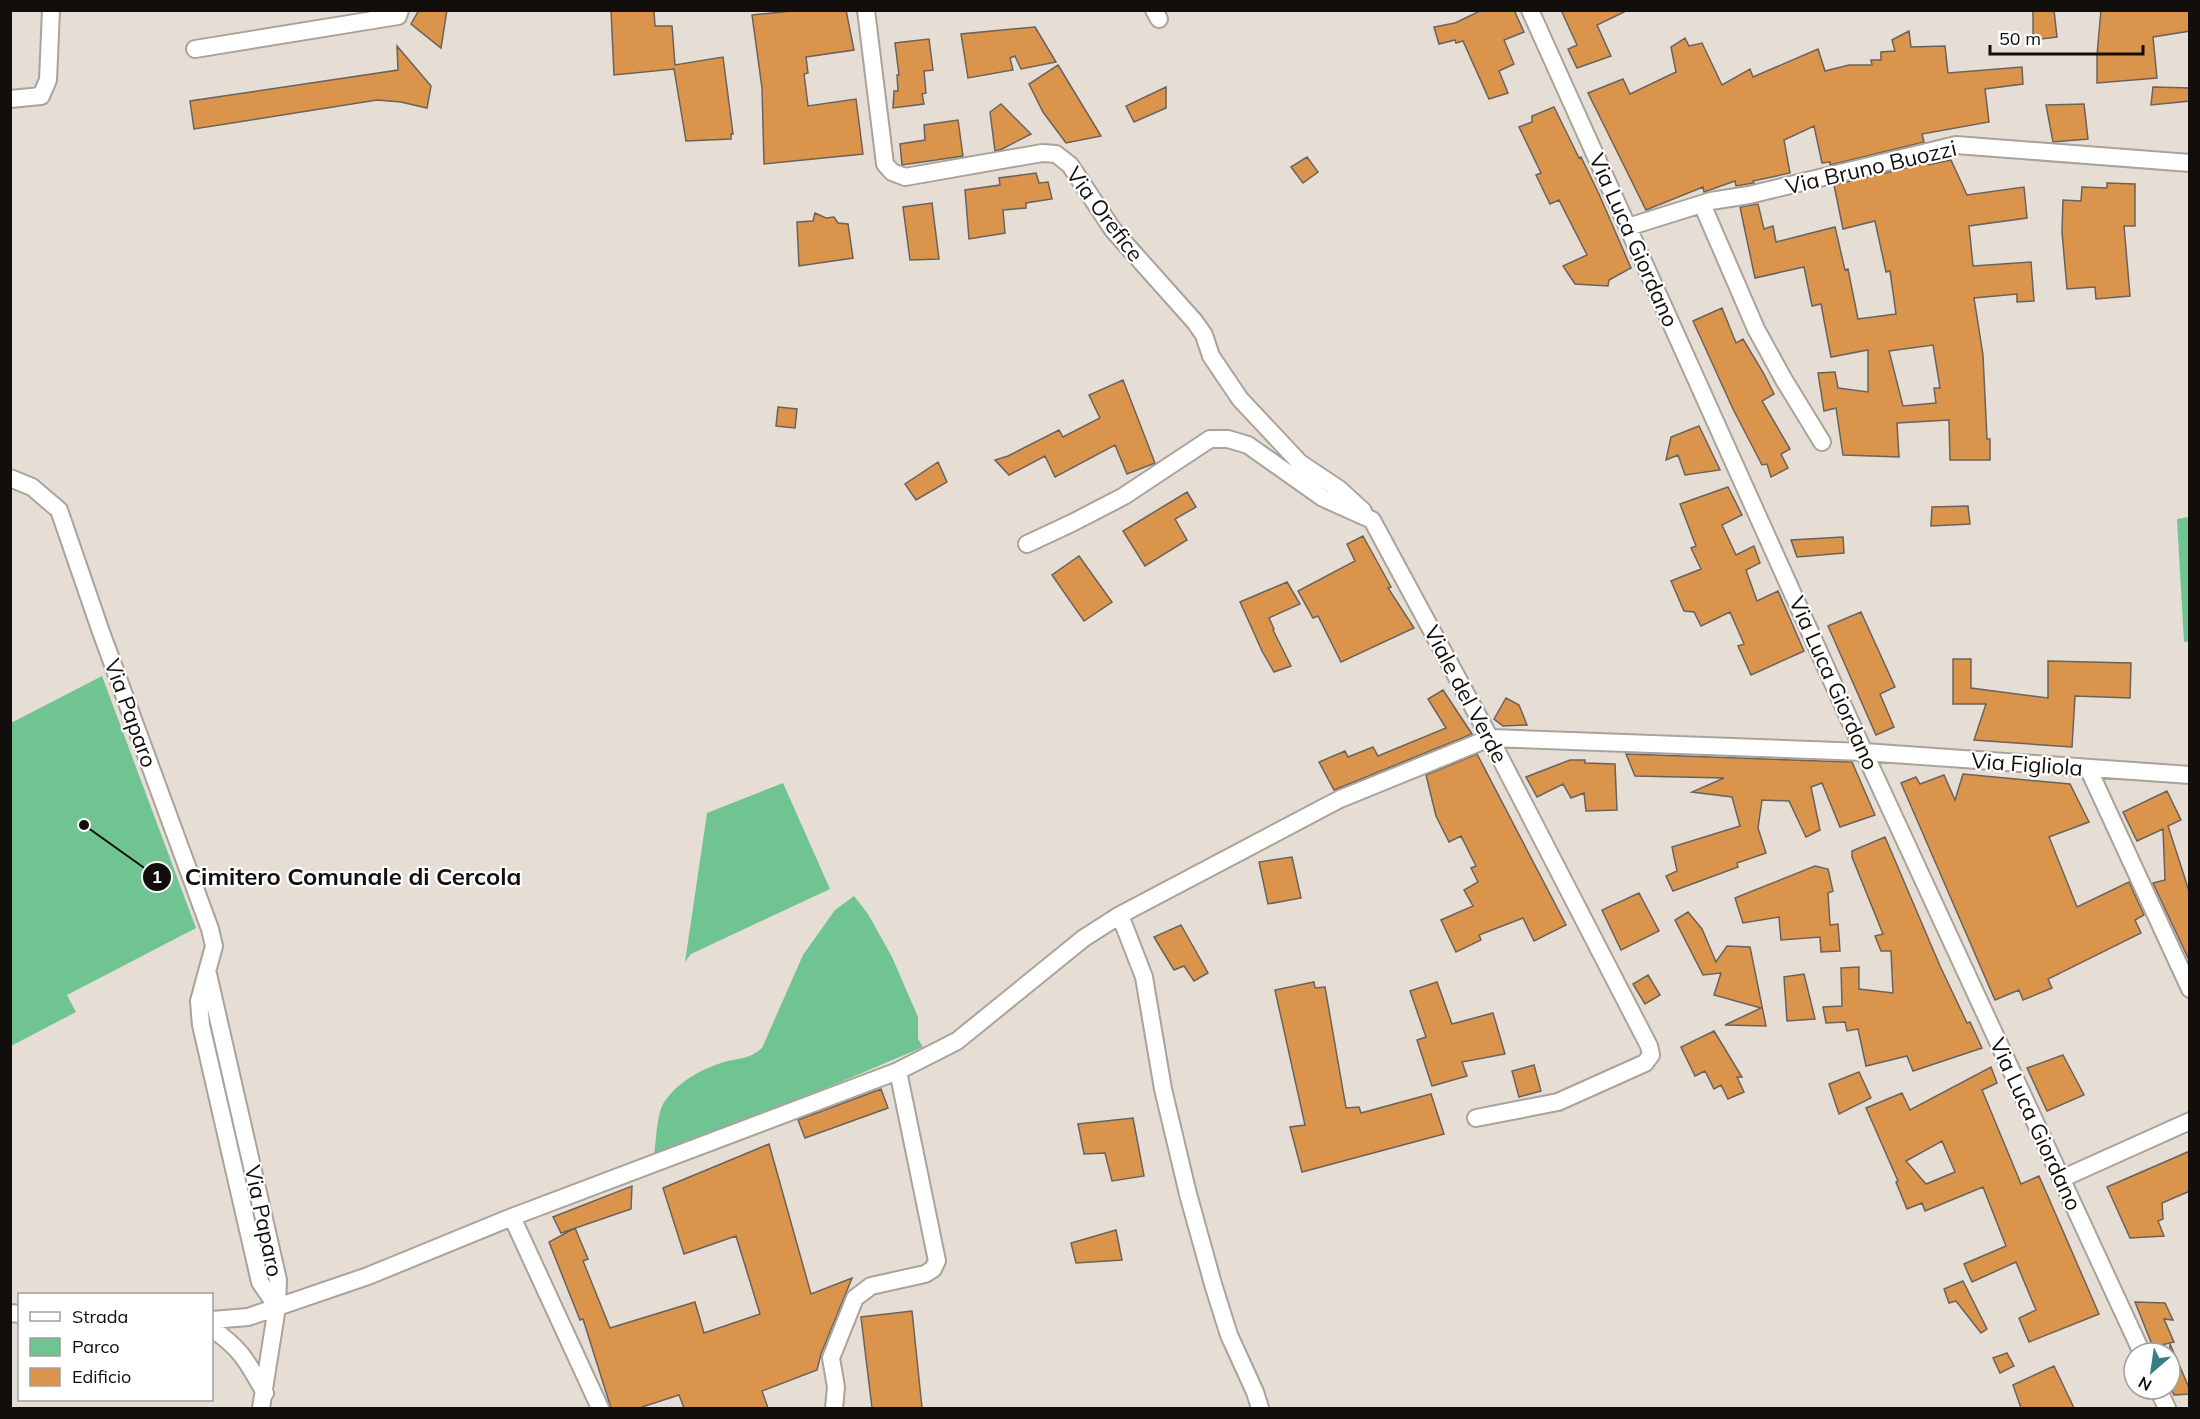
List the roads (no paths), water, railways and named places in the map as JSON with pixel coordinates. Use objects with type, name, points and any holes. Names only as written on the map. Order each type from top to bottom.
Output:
[{"type":"street","points":[[10,99],[41,96],[48,80],[51,10]]},
{"type":"street","points":[[195,50],[398,16],[400,10]]},
{"type":"street","name":"Via Orefice","points":[[866,10],[885,164],[892,172],[905,177],[1042,153],[1056,154],[1070,165],[1113,230],[1195,322],[1204,335],[1211,356],[1240,399],[1300,464],[1340,489],[1372,520]]},
{"type":"street","name":"Via Luca Giordano","points":[[1530,10],[1864,752],[2136,1341]]},
{"type":"street","name":"Via Bruno Buozzi","points":[[1629,227],[1702,204],[1749,195],[1956,145],[2190,163]]},
{"type":"street","points":[[1702,204],[1756,329],[1822,442]]},
{"type":"street","points":[[1027,544],[1124,496],[1209,439],[1228,439],[1248,445],[1323,498],[1372,520]]},
{"type":"street","name":"Via Paparo","points":[[10,478],[32,487],[59,510],[101,632],[210,928],[214,946],[208,973],[278,1280],[277,1307],[263,1401]]},
{"type":"street","name":"Viale del Verde","points":[[1372,520],[1490,738],[1649,1047],[1651,1055],[1645,1063],[1558,1102],[1476,1118]]},
{"type":"street","points":[[213,1320],[248,1317],[368,1276],[512,1217],[898,1071],[957,1041],[1084,938],[1120,915],[1340,799],[1490,738]]},
{"type":"street","name":"Via Figliola","points":[[1490,738],[1864,752],[2190,775]]},
{"type":"street","points":[[2088,768],[2190,989]]},
{"type":"street","points":[[1120,915],[1144,977],[1163,1089],[1188,1194],[1213,1284],[1229,1335],[1260,1408]]},
{"type":"street","points":[[834,1408],[836,1387],[831,1358],[855,1298],[871,1286],[925,1274],[933,1269],[937,1261],[898,1071]]},
{"type":"street","points":[[2061,1179],[2190,1121]]},
{"type":"street","points":[[512,1217],[600,1408]]},
{"type":"street","points":[[213,1330],[229,1340],[244,1355],[263,1401]]},
{"type":"place","name":"Cimitero Comunale di Cercola","points":[[84,825]]}]
